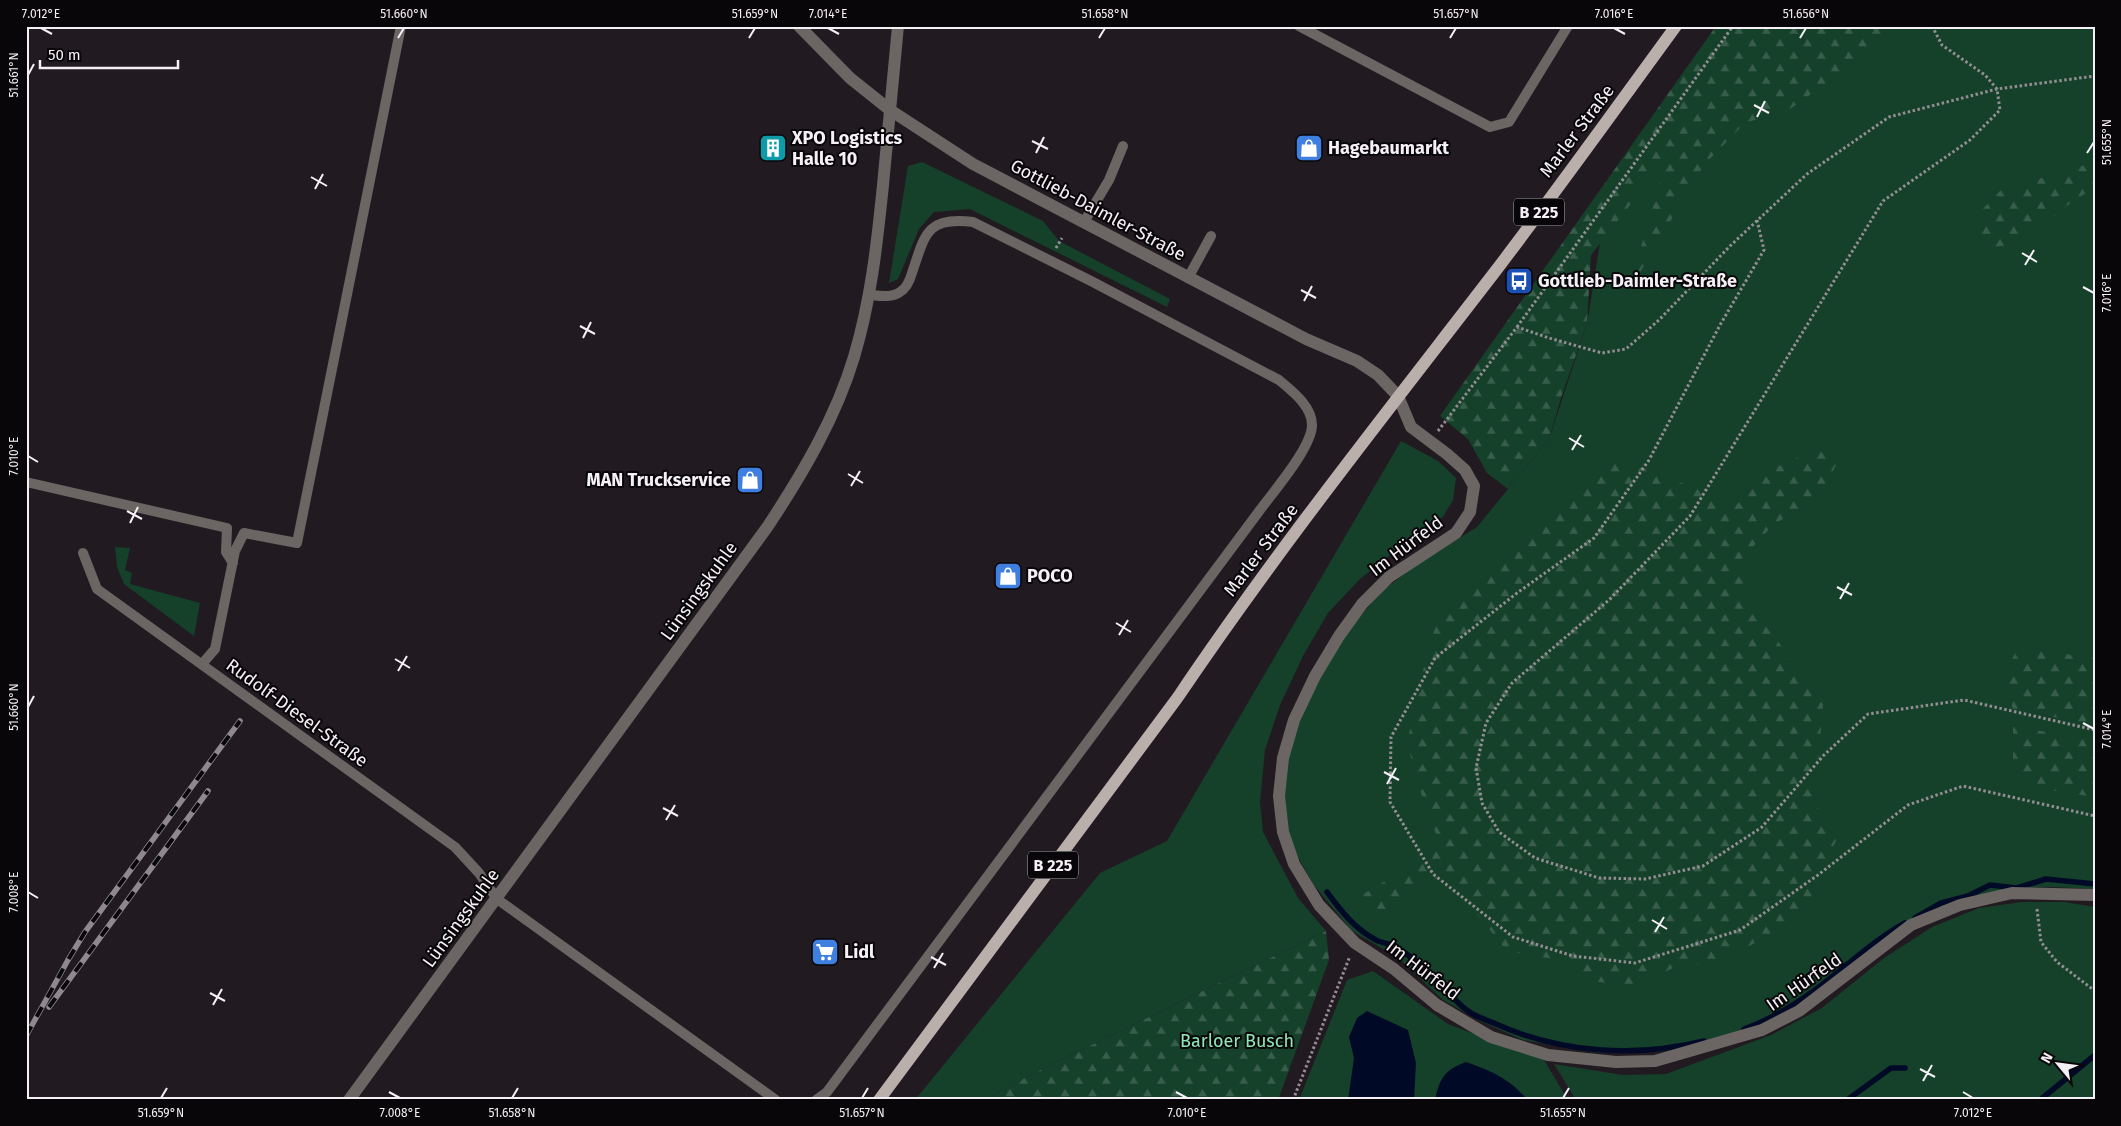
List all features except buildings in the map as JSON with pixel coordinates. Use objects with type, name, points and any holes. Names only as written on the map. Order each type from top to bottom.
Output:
[{"type":"main road","name":"Marler Straße","points":[[879,1100],[1156,726],[1230,620],[1398,396],[1495,271],[1676,26]]},
{"type":"street","name":"Gottlieb-Daimler-Straße","points":[[799,26],[850,78],[890,110],[973,164],[1306,339],[1357,361],[1378,375],[1398,396]]},
{"type":"street","name":"Lünsingskuhle","points":[[349,1100],[497,899],[791,492],[840,396],[854,358],[870,295],[898,26]]},
{"type":"street","name":"Im Hürfeld","points":[[1398,396],[1411,427],[1465,470],[1474,486],[1470,512],[1456,532],[1389,577],[1362,604],[1339,636],[1315,676],[1294,720],[1283,758],[1279,796],[1283,832],[1294,864],[1319,905],[1355,943],[1394,969],[1437,1005],[1491,1037],[1548,1055],[1616,1062],[1655,1061],[1762,1030],[1784,1019],[1798,1011],[1911,925],[1960,905],[2012,892],[2095,895]]},
{"type":"lane","points":[[202,664],[215,649],[235,551],[244,533],[297,543],[401,26]]},
{"type":"lane","points":[[1299,26],[1490,126],[1510,122],[1568,26]]},
{"type":"lane","points":[[1084,222],[1109,180],[1124,146]]},
{"type":"lane","points":[[816,1100],[827,1092],[1260,510],[1310,439],[1312,424],[1306,408],[1296,394],[1279,380],[1091,280],[973,222],[954,219],[939,224],[925,234],[909,284],[900,293],[889,296],[870,295]]},
{"type":"lane","points":[[1188,278],[1211,236]]},
{"type":"lane","points":[[26,482],[227,528],[226,552],[233,564]]},
{"type":"lane","name":"Rudolf-Diesel-Straße","points":[[83,552],[97,589],[455,848],[479,873],[497,899],[776,1100]]},
{"type":"path","points":[[1430,442],[1517,326],[1734,26]]},
{"type":"path","points":[[1932,26],[1942,45],[1985,75],[1997,89],[2000,110],[1970,140],[1882,201],[1690,516],[1610,600],[1512,683],[1486,722],[1476,768],[1482,803],[1499,832],[1535,858],[1599,878],[1645,879],[1703,866],[1762,826],[1823,756],[1868,714],[1964,700],[2095,730]]},
{"type":"path","points":[[1517,326],[1549,338],[1602,353],[1626,349],[1659,320],[1730,246],[1807,174],[1889,117],[1997,89],[2095,76]]},
{"type":"path","points":[[1757,220],[1764,250],[1720,325],[1649,460],[1594,538],[1517,593],[1435,658],[1391,738],[1390,802],[1432,874],[1513,937],[1573,956],[1635,963],[1740,930],[1818,875],[1908,804],[1963,786],[2095,816]]},
{"type":"path","points":[[1055,250],[1062,238]]},
{"type":"path","points":[[2035,893],[2041,942],[2057,962],[2095,991]]},
{"type":"path","points":[[1293,1100],[1355,943]]},
{"type":"green space","points":[[1716,26],[1901,26],[1845,70],[1790,109],[1745,123],[1704,165],[1627,294],[1668,156],[1591,255],[1587,324],[1549,439],[1508,489],[1487,473],[1468,439],[1440,416]]},
{"type":"green space","points":[[1744,26],[2095,26],[2095,889],[2017,888],[1938,909],[1805,999],[1751,1031],[1678,1051],[1599,1053],[1523,1040],[1480,1021],[1443,1000],[1397,957],[1352,931],[1313,884],[1289,841],[1283,789],[1292,741],[1311,694],[1346,633],[1382,591],[1419,563],[1477,527],[1549,439],[1587,324],[1602,230]]},
{"type":"green space","points":[[922,162],[1043,221],[1059,241],[1170,299],[1167,307],[970,209],[934,212],[919,229],[898,279],[889,283],[908,166]]},
{"type":"green space","points":[[2095,162],[2095,187],[2062,209],[2026,239],[1976,254],[1979,213],[2001,190]]},
{"type":"green space","points":[[1401,441],[1438,461],[1456,478],[1453,500],[1443,517],[1406,542],[1360,579],[1328,613],[1304,654],[1280,705],[1265,750],[1260,802],[1263,832],[1298,898],[1326,931],[1044,1068],[983,1100],[915,1100],[1100,873],[1167,841]]},
{"type":"green space","points":[[1823,447],[1837,463],[1821,495],[1773,525],[1738,563],[1752,610],[1777,640],[1823,704],[1815,804],[1838,837],[1818,875],[1816,908],[1721,962],[1673,968],[1635,986],[1581,980],[1565,961],[1507,951],[1476,913],[1447,871],[1379,917],[1354,900],[1441,847],[1423,800],[1407,743],[1429,644],[1440,616],[1571,489],[1616,458],[1737,504],[1774,468]]},
{"type":"green space","points":[[115,547],[130,548],[125,570],[132,573],[130,584],[200,603],[194,636],[124,584],[117,567]]},
{"type":"green space","points":[[2018,648],[2043,649],[2085,658],[2095,655],[2095,724],[2013,710],[2004,674]]},
{"type":"green space","points":[[2013,727],[2095,739],[2095,797],[2036,788],[2013,768]]},
{"type":"green space","points":[[2022,902],[2064,902],[2095,907],[2095,1100],[1576,1100],[1554,1064],[1623,1075],[1666,1074],[1771,1035],[1822,1008],[1884,958],[1932,927],[1979,908]]},
{"type":"green space","name":"Barloer Busch","points":[[1326,931],[1329,960],[1278,1100],[983,1100],[1044,1068]]},
{"type":"green space","points":[[1373,971],[1448,1024],[1544,1060],[1568,1100],[1299,1100],[1347,980]]},
{"type":"water","points":[[1367,1011],[1408,1030],[1416,1063],[1414,1100],[1348,1100],[1354,1058],[1349,1037],[1357,1018]]},
{"type":"water","points":[[1466,1062],[1500,1076],[1514,1086],[1528,1100],[1435,1100],[1444,1075]]},
{"type":"waterway","points":[[1915,918],[1941,903],[1968,896],[1990,885],[2017,888],[2046,879],[2095,884]]},
{"type":"waterway","points":[[1327,892],[1343,913],[1361,931],[1405,953],[1434,976],[1456,1001],[1468,1011],[1521,1034],[1572,1047],[1625,1051],[1652,1050],[1704,1041]]},
{"type":"waterway","points":[[1744,1029],[1772,1017],[1798,1002],[1881,938],[1905,923]]},
{"type":"waterway","points":[[2040,1100],[2095,1055]]},
{"type":"waterway","points":[[1847,1100],[1891,1068],[1905,1068]]},
{"type":"railway","points":[[26,1036],[85,932],[240,721]]},
{"type":"railway","points":[[49,1007],[208,791]]},
{"type":"place","name":"XPO Logistics Halle 10","points":[[773,148]]},
{"type":"place","name":"Hagebaumarkt","points":[[1309,148]]},
{"type":"place","name":"Gottlieb-Daimler-Straße","points":[[1519,281]]},
{"type":"place","name":"MAN Truckservice","points":[[750,480]]},
{"type":"place","name":"POCO","points":[[1008,576]]},
{"type":"place","name":"Lidl","points":[[825,952]]}]
